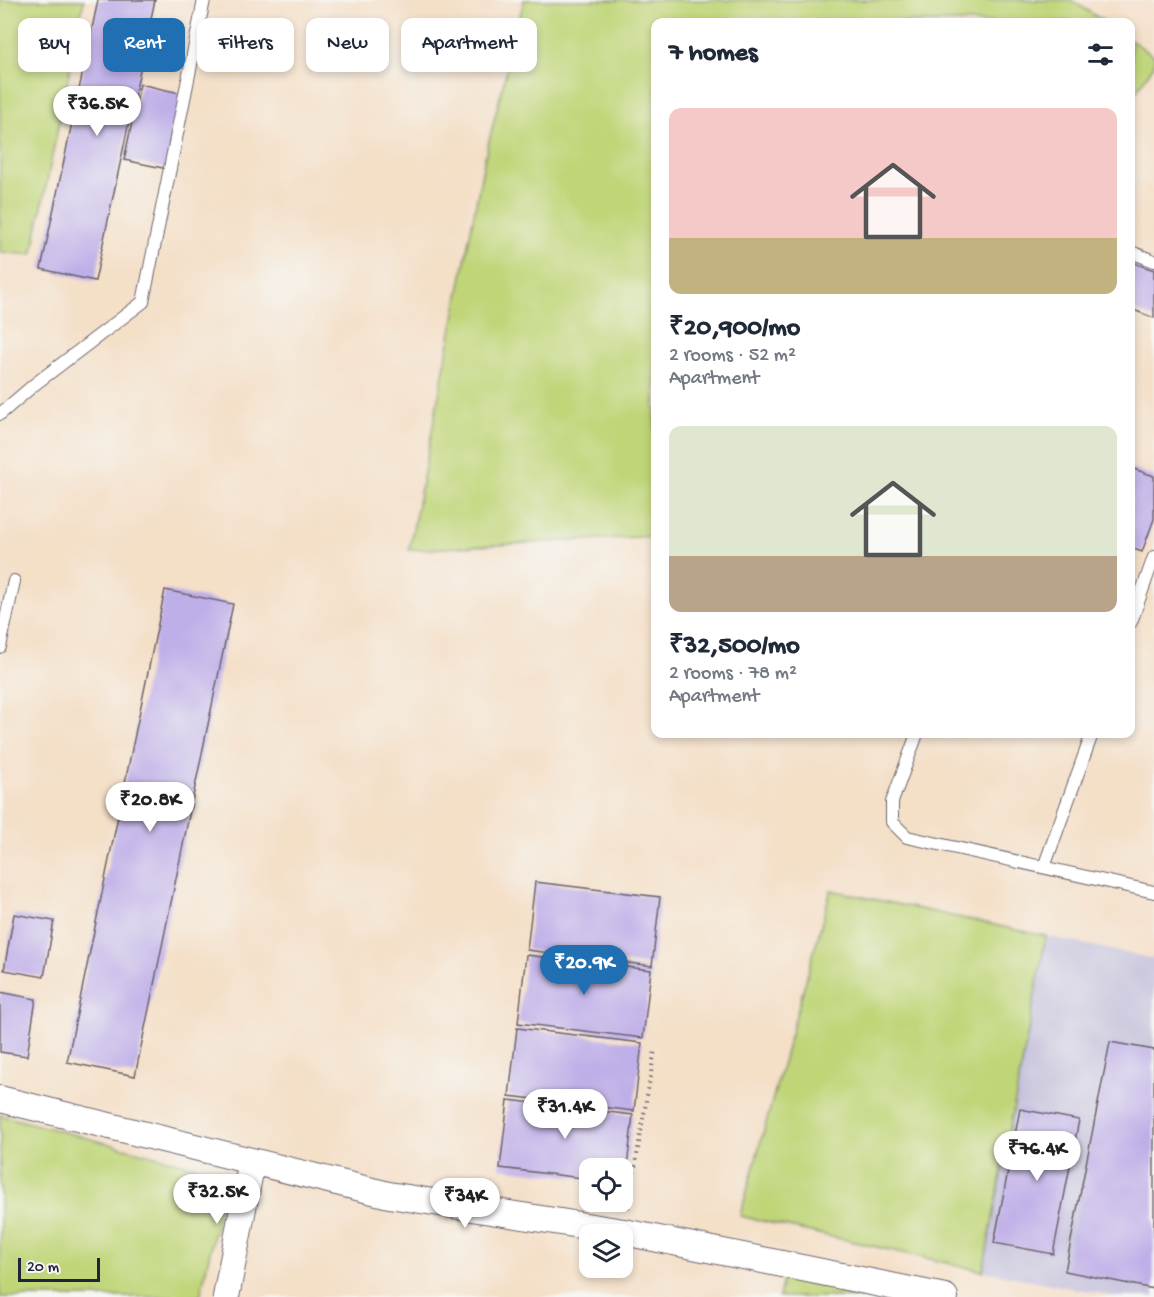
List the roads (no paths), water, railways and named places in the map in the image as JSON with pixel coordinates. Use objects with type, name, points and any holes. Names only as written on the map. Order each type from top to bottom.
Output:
[{"type":"street","points":[[0,1099],[389,1194],[624,1232],[945,1297]]},
{"type":"street","points":[[226,1297],[252,1161]]},
{"type":"lane","points":[[0,414],[35,384],[143,302],[204,0]]},
{"type":"lane","points":[[1135,254],[1154,261]]},
{"type":"lane","points":[[1135,611],[1154,557]]},
{"type":"lane","points":[[0,647],[14,581]]},
{"type":"lane","points":[[916,738],[892,802],[892,822],[907,837],[1154,892]]},
{"type":"lane","points":[[1044,867],[1091,738]]}]
